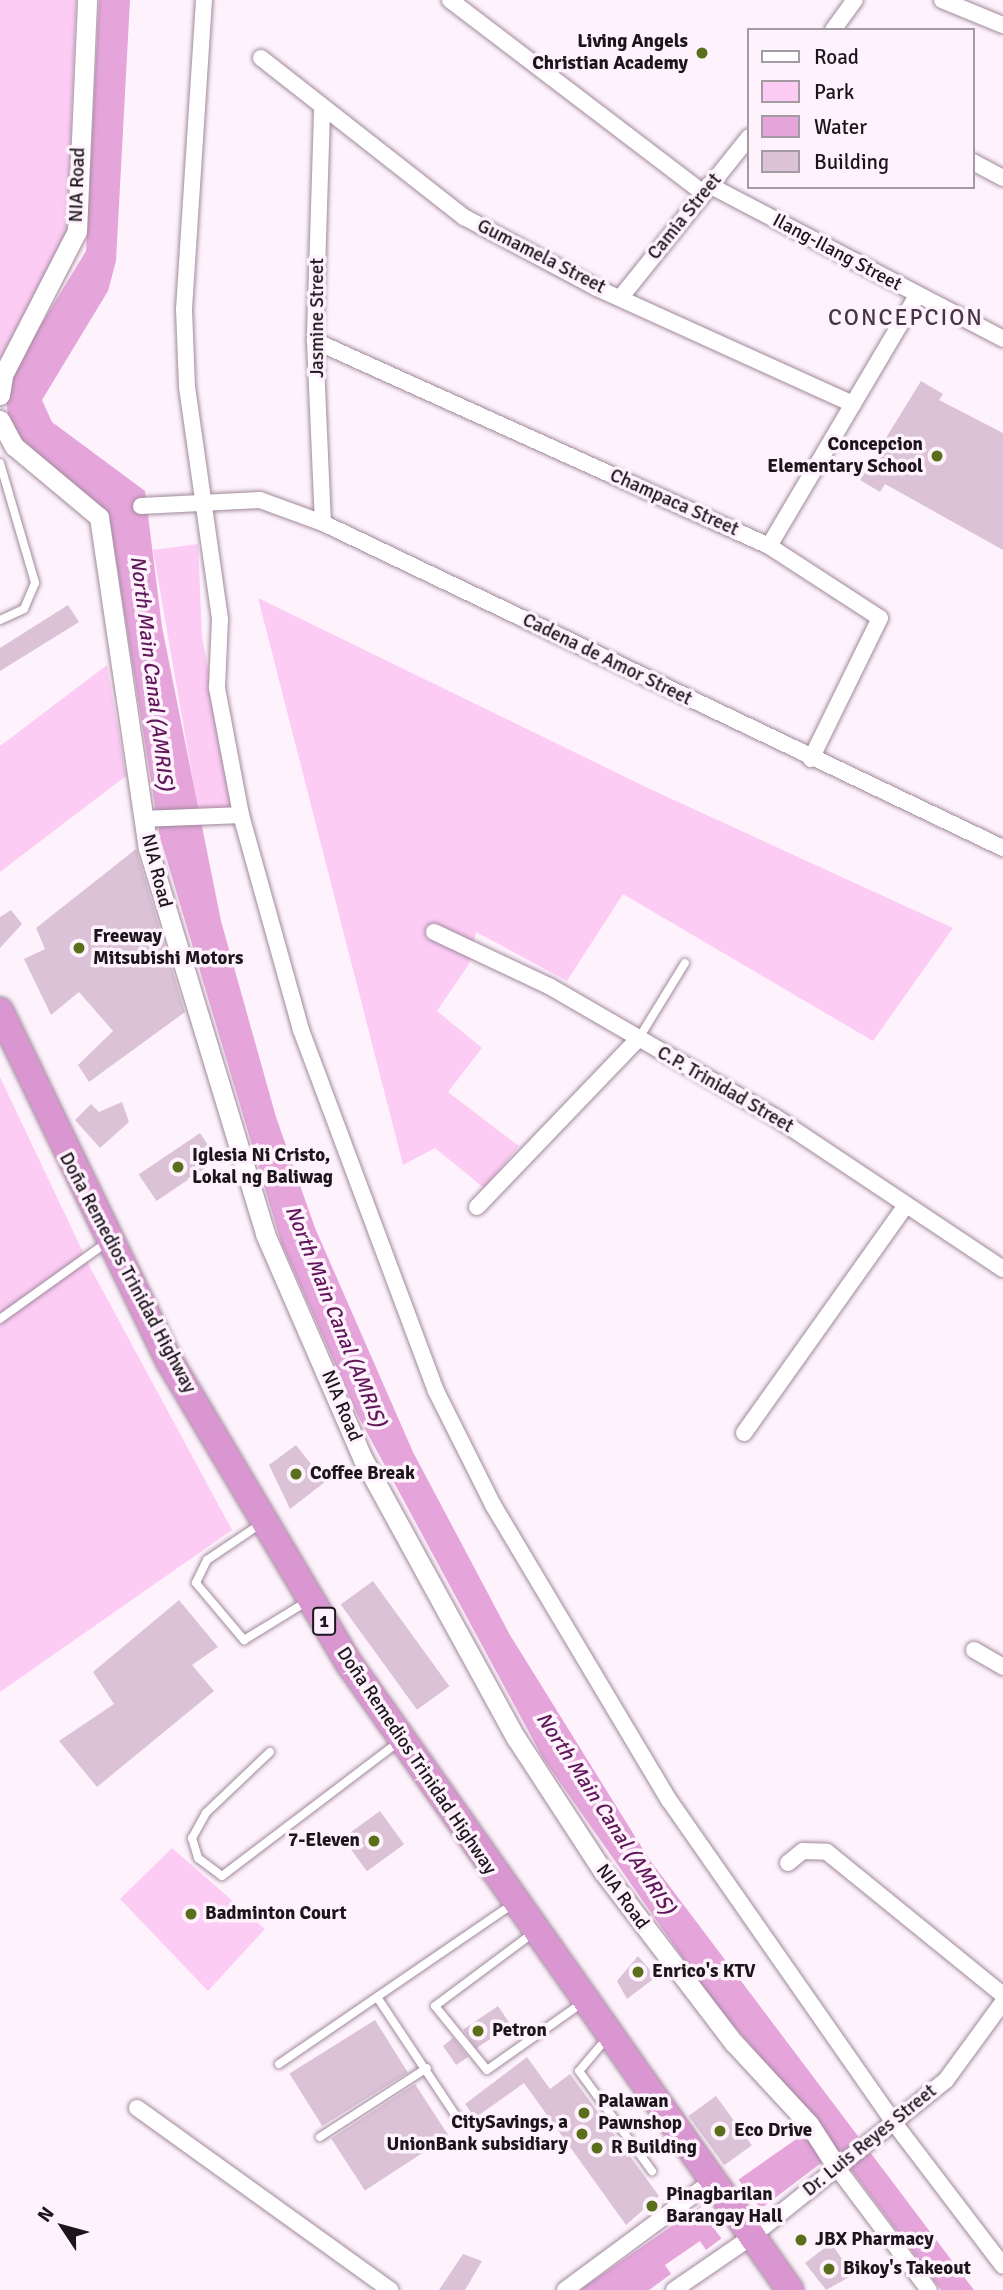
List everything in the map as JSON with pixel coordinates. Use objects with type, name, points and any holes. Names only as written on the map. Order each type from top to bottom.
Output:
[{"type":"highway","name":"Doña Remedios Trinidad Highway","points":[[0,1012],[107,1242],[262,1523],[400,1741],[533,1933],[790,2290]]},
{"type":"street","name":"NIA Road","points":[[0,395],[4,375],[77,231],[87,0]]},
{"type":"street","points":[[204,0],[184,309],[187,387],[220,619],[217,688],[241,816],[301,1030],[386,1268],[487,1493],[669,1800],[895,2124],[1003,2266]]},
{"type":"street","name":"Ilang-Ilang Street","points":[[450,0],[706,189],[1003,338]]},
{"type":"street","points":[[834,28],[855,0]]},
{"type":"street","points":[[942,0],[1003,25]]},
{"type":"street","name":"Gumamela Street","points":[[261,58],[323,112],[464,217],[621,297],[853,404]]},
{"type":"street","name":"Jasmine Street","points":[[323,112],[315,341],[323,523]]},
{"type":"street","name":"Camia Street","points":[[621,297],[748,138]]},
{"type":"street","points":[[975,163],[1003,178]]},
{"type":"street","points":[[769,546],[917,296]]},
{"type":"street","name":"Champaca Street","points":[[315,341],[769,546],[880,618],[811,758]]},
{"type":"street","name":"NIA Road","points":[[0,420],[14,446],[99,517],[150,818],[194,1011],[265,1234],[363,1459],[516,1738],[601,1870],[734,2043],[809,2123],[848,2160],[929,2290]]},
{"type":"street","name":"Cadena de Amor Street","points":[[141,506],[204,498],[260,500],[323,523],[1003,848]]},
{"type":"street","points":[[150,818],[241,816]]},
{"type":"street","name":"C.P. Trinidad Street","points":[[434,932],[549,986],[775,1117],[1003,1269]]},
{"type":"street","points":[[477,1207],[638,1040]]},
{"type":"street","points":[[744,1433],[906,1205]]},
{"type":"street","points":[[974,1650],[1003,1667]]},
{"type":"street","points":[[788,1863],[803,1851],[827,1852],[1003,1995]]},
{"type":"street","name":"Dr. Luis Reyes Street","points":[[747,2232],[848,2160],[946,2080],[997,2032],[1003,2002]]},
{"type":"street","points":[[137,2108],[390,2290]]},
{"type":"street","points":[[565,2290],[714,2186]]},
{"type":"street","points":[[674,2290],[747,2232]]},
{"type":"lane","points":[[0,463],[35,583],[23,609],[0,621]]},
{"type":"lane","points":[[638,1040],[685,963]]},
{"type":"lane","points":[[0,1319],[107,1242]]},
{"type":"lane","points":[[262,1523],[207,1560],[196,1583],[244,1640],[310,1599]]},
{"type":"lane","points":[[270,1752],[206,1813],[192,1838],[198,1858],[222,1875],[400,1741]]},
{"type":"lane","points":[[279,2064],[513,1904]]},
{"type":"lane","points":[[533,1933],[435,2006],[477,2064],[498,2067],[583,2003]]},
{"type":"lane","points":[[377,1997],[427,2068],[460,2122]]},
{"type":"lane","points":[[609,2036],[579,2071],[652,2171]]},
{"type":"lane","points":[[320,2137],[427,2068]]},
{"type":"green space","points":[[0,0],[76,0],[67,235],[0,360]]},
{"type":"green space","points":[[198,544],[202,636],[233,807],[198,810],[153,550]]},
{"type":"green space","points":[[258,598],[650,789],[953,928],[873,1041],[623,894],[567,981],[476,932],[469,964],[437,1011],[482,1048],[448,1092],[519,1146],[484,1188],[435,1148],[403,1165]]},
{"type":"green space","points":[[107,665],[126,776],[0,872],[0,746]]},
{"type":"green space","points":[[0,1077],[90,1267],[232,1530],[0,1692]]},
{"type":"green space","name":"Badminton Court","points":[[172,1848],[265,1929],[208,1991],[120,1899]]},
{"type":"water","name":"North Main Canal (AMRIS)","points":[[99,0],[130,0],[116,261],[108,291],[42,400],[52,422],[145,491],[162,627],[221,921],[276,1117],[315,1228],[413,1452],[510,1635],[649,1859],[974,2290],[941,2290],[837,2151],[706,2250],[700,2241],[665,2265],[671,2274],[649,2290],[580,2290],[818,2124],[715,2004],[543,1758],[357,1414],[281,1242],[160,837],[109,516],[31,452],[9,422],[6,400],[14,369],[86,251]]},
{"type":"pier","points":[[738,2179],[764,2213],[725,2243],[699,2208]]},
{"type":"building","name":"Concepcion Elementary School","points":[[921,381],[943,394],[939,400],[1003,433],[1003,550],[885,484],[880,492],[860,480]]},
{"type":"building","points":[[68,605],[79,622],[0,671],[0,648]]},
{"type":"building","points":[[136,849],[185,1012],[89,1082],[78,1065],[113,1031],[79,992],[51,1015],[24,959],[45,949],[36,928]]},
{"type":"building","points":[[11,910],[22,924],[0,948],[0,917]]},
{"type":"building","points":[[122,1102],[129,1122],[100,1148],[75,1120],[91,1104],[99,1112]]},
{"type":"building","name":"Iglesia Ni Cristo, Lokal ng Baliwag","points":[[200,1133],[218,1160],[157,1201],[139,1174]]},
{"type":"building","name":"Coffee Break","points":[[296,1445],[325,1482],[290,1509],[269,1465]]},
{"type":"building","points":[[373,1581],[449,1686],[417,1710],[341,1605]]},
{"type":"building","points":[[179,1600],[218,1647],[192,1665],[214,1691],[97,1787],[59,1741],[114,1704],[93,1672]]},
{"type":"building","name":"7-Eleven","points":[[380,1811],[404,1844],[367,1871],[343,1838]]},
{"type":"building","name":"Enrico's KTV","points":[[638,1956],[656,1977],[627,1999],[617,1981]]},
{"type":"building","points":[[498,2006],[511,2025],[476,2049],[463,2029]]},
{"type":"building","points":[[375,2020],[408,2073],[322,2126],[289,2074]]},
{"type":"building","points":[[453,2038],[468,2057],[456,2065],[443,2046]]},
{"type":"building","name":"R Building","points":[[527,2057],[550,2089],[570,2074],[659,2196],[626,2225],[524,2083],[475,2118],[465,2104]]},
{"type":"building","points":[[415,2084],[449,2136],[365,2190],[331,2138]]},
{"type":"building","name":"Eco Drive","points":[[716,2096],[752,2145],[724,2165],[688,2116]]},
{"type":"building","name":"Bikoy's Takeout","points":[[831,2243],[853,2275],[826,2290],[805,2263]]},
{"type":"building","points":[[463,2254],[482,2261],[465,2290],[439,2290]]},
{"type":"place","name":"Living Angels Christian Academy","points":[[702,53]]},
{"type":"place","name":"Concepcion Elementary School","points":[[937,456]]},
{"type":"place","name":"Freeway Mitsubishi Motors","points":[[79,948]]},
{"type":"place","name":"Iglesia Ni Cristo, Lokal ng Baliwag","points":[[178,1167]]},
{"type":"place","name":"Coffee Break","points":[[296,1474]]},
{"type":"place","name":"7-Eleven","points":[[374,1841]]},
{"type":"place","name":"Badminton Court","points":[[191,1914]]},
{"type":"place","name":"Enrico's KTV","points":[[638,1972]]},
{"type":"place","name":"Petron","points":[[478,2031]]},
{"type":"place","name":"Palawan Pawnshop","points":[[584,2113]]},
{"type":"place","name":"Eco Drive","points":[[720,2131]]},
{"type":"place","name":"CitySavings, a UnionBank subsidiary","points":[[582,2134]]},
{"type":"place","name":"R Building","points":[[597,2148]]},
{"type":"place","name":"Pinagbarilan Barangay Hall","points":[[652,2206]]},
{"type":"place","name":"JBX Pharmacy","points":[[801,2240]]},
{"type":"place","name":"Bikoy's Takeout","points":[[829,2269]]},
{"type":"district","name":"CONCEPCION","points":[[906,318]]}]
